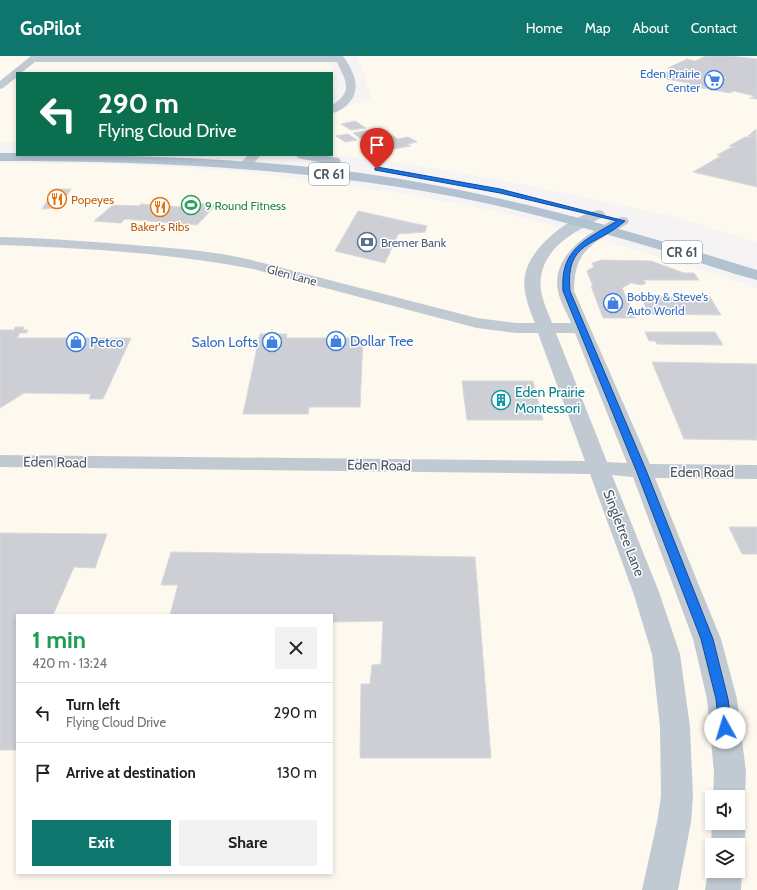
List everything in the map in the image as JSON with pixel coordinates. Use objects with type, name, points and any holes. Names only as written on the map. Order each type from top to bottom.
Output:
[{"type":"main road","points":[[0,148],[16,148]]},
{"type":"main road","points":[[308,156],[345,162]]},
{"type":"main road","name":"CR 61","points":[[0,157],[250,158],[374,168],[500,191],[598,214],[696,242]]},
{"type":"main road","name":"CR 61","points":[[250,158],[480,198],[607,229],[757,275]]},
{"type":"street","points":[[16,72],[34,57],[340,58],[353,86],[350,97],[333,109]]},
{"type":"street","points":[[0,86],[16,72]]},
{"type":"street","name":"Singletree Lane","points":[[598,214],[566,230],[553,240],[542,252],[536,263],[533,275],[533,290],[646,592],[666,654],[675,726],[678,796],[660,890]]},
{"type":"street","points":[[622,221],[580,247],[568,264],[565,276],[566,291],[580,328],[604,378],[707,639],[722,699],[730,772],[729,790]]},
{"type":"street","name":"Glen Lane","points":[[0,240],[64,243],[197,255],[254,265],[477,323],[498,327],[580,328]]},
{"type":"street","name":"Eden Road","points":[[0,461],[600,468],[757,472]]},
{"type":"street","points":[[723,890],[724,878]]},
{"type":"shaded area","points":[[0,56],[328,56],[333,72],[16,72],[16,142],[0,143]]},
{"type":"shaded area","name":"Eden Prairie Center","points":[[357,56],[757,56],[757,242],[672,216],[526,185],[415,165],[333,155],[333,115],[350,105],[371,99],[363,69]]},
{"type":"shaded area","points":[[333,73],[336,83],[335,91],[333,93]]},
{"type":"shaded area","points":[[0,163],[109,164],[249,172],[407,194],[533,220],[674,261],[757,288],[757,890],[0,890]]},
{"type":"building","name":"Eden Prairie Center","points":[[706,56],[729,56],[757,59],[757,99],[750,98],[755,96],[734,91],[730,93],[685,85],[688,83],[656,77],[675,69],[668,68],[687,59],[695,61]]},
{"type":"building","points":[[355,121],[366,128],[351,130],[341,124]]},
{"type":"building","points":[[381,128],[390,134],[361,139],[353,133]]},
{"type":"building","points":[[756,129],[757,187],[693,172],[721,156],[717,155],[732,147],[735,147],[729,146],[745,137],[751,137],[748,136]]},
{"type":"building","points":[[348,134],[357,140],[345,142],[336,136]]},
{"type":"building","points":[[390,134],[398,139],[408,137],[417,142],[407,144],[411,146],[382,151],[361,139]]},
{"type":"building","name":"Popeyes","points":[[55,189],[71,189],[59,208],[42,209]]},
{"type":"building","points":[[184,202],[216,205],[197,225],[125,219],[121,223],[94,221],[113,205],[139,206],[141,204],[180,207]]},
{"type":"building","name":"Bremer Bank","points":[[358,211],[427,226],[425,232],[398,234],[385,263],[335,251]]},
{"type":"building","name":"Bobby & Steve's Auto World","points":[[602,260],[651,261],[684,273],[694,273],[699,280],[643,280],[646,283],[642,285],[631,283],[622,288],[635,318],[603,318],[587,272],[594,267],[592,263]]},
{"type":"building","points":[[641,297],[710,297],[721,315],[649,314]]},
{"type":"building","points":[[15,327],[24,327],[23,330],[28,330],[26,333],[20,333],[17,338],[131,338],[103,399],[89,399],[91,394],[24,393],[0,408],[0,330],[14,330]]},
{"type":"building","points":[[645,332],[715,332],[723,345],[657,344],[655,341],[649,341]]},
{"type":"building","points":[[260,334],[287,334],[286,338],[363,338],[360,407],[309,407],[308,414],[243,414]]},
{"type":"building","points":[[652,362],[757,364],[757,440],[684,439]]},
{"type":"building","name":"Eden Prairie Montessori","points":[[462,381],[533,381],[543,420],[467,420]]},
{"type":"building","points":[[729,527],[757,527],[757,554],[742,554]]},
{"type":"building","points":[[0,533],[107,534],[95,568],[74,567],[53,614],[16,614],[16,750],[0,750]]},
{"type":"building","points":[[171,552],[475,557],[491,758],[360,758],[361,684],[370,684],[372,665],[381,664],[383,621],[333,622],[333,614],[170,614],[178,585],[161,585]]},
{"type":"place","name":"Eden Prairie Center","points":[[714,80]]},
{"type":"place","name":"Popeyes","points":[[57,199]]},
{"type":"place","name":"9 Round Fitness","points":[[191,205]]},
{"type":"place","name":"Baker's Ribs","points":[[160,207]]},
{"type":"place","name":"Bremer Bank","points":[[367,242]]},
{"type":"place","name":"Bobby & Steve's Auto World","points":[[613,303]]},
{"type":"place","name":"Dollar Tree","points":[[336,341]]},
{"type":"place","name":"Petco","points":[[76,342]]},
{"type":"place","name":"Salon Lofts","points":[[272,342]]},
{"type":"place","name":"Eden Prairie Montessori","points":[[501,400]]},
{"type":"route","points":[[377,169],[534,198],[622,221],[580,247],[568,264],[565,276],[566,291],[580,328],[604,378],[707,639],[722,699],[725,728]]}]
